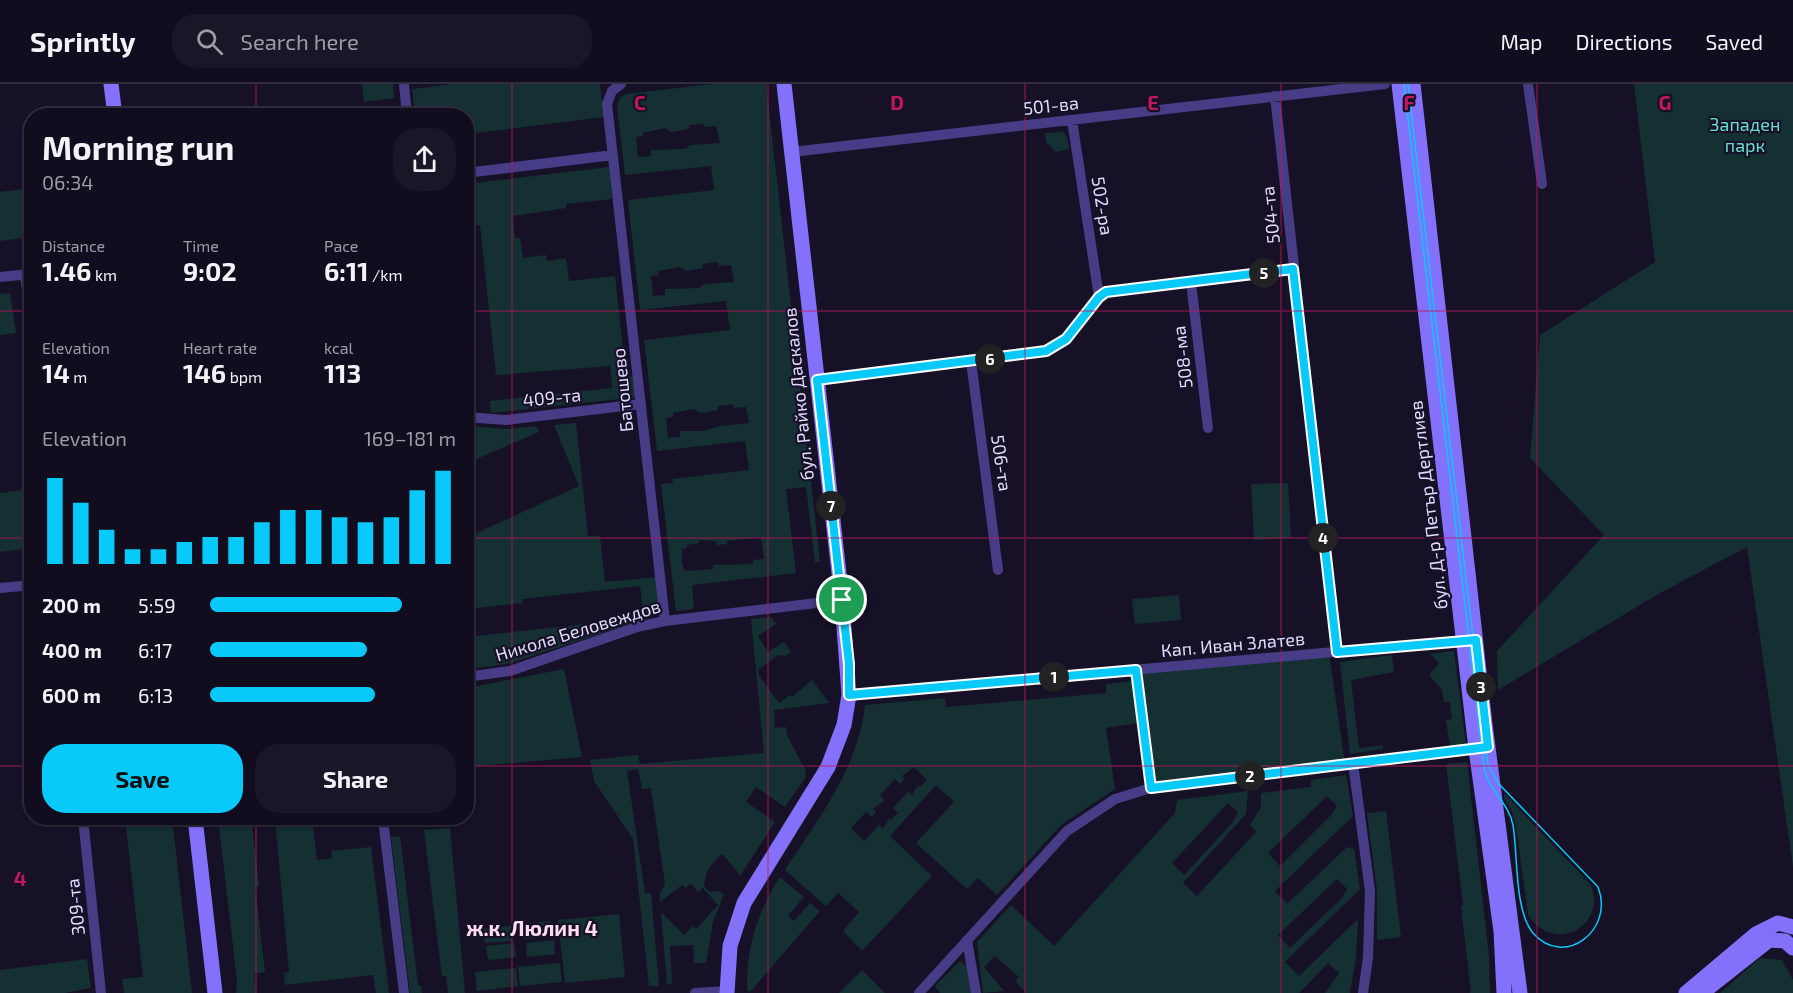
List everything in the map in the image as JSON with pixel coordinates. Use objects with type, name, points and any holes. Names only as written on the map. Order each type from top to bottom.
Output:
[{"type":"main road","points":[[111,84],[114,108]]},
{"type":"main road","name":"бул. Райко Даскалов","points":[[727,992],[730,946],[744,903],[828,767],[844,725],[849,695],[842,600],[784,84]]},
{"type":"main road","name":"бул. Д-р Петър Дертлиев","points":[[1399,84],[1470,640]]},
{"type":"main road","name":"бул. Д-р Петър Дертлиев","points":[[1413,84],[1501,931],[1504,993]]},
{"type":"main road","name":"бул. Д-р Петър Дертлиев","points":[[1482,748],[1520,993]]},
{"type":"main road","points":[[196,825],[215,993]]},
{"type":"main road","points":[[1686,993],[1756,934],[1778,923],[1793,927]]},
{"type":"main road","points":[[1702,993],[1769,940],[1785,941],[1793,948]]},
{"type":"street","points":[[404,84],[406,108]]},
{"type":"street","name":"Батошево","points":[[621,84],[612,90],[607,104],[665,621]]},
{"type":"street","name":"501-ва","points":[[792,152],[1385,84]]},
{"type":"street","points":[[1528,84],[1542,184]]},
{"type":"street","name":"504-та","points":[[1275,96],[1337,652]]},
{"type":"street","name":"502-ра","points":[[1072,120],[1099,297]]},
{"type":"street","points":[[474,172],[613,155]]},
{"type":"street","points":[[817,380],[1046,351],[1066,339],[1099,297],[1106,292],[1293,269]]},
{"type":"street","points":[[0,277],[24,274]]},
{"type":"street","name":"508-ма","points":[[1191,282],[1208,428]]},
{"type":"street","name":"506-та","points":[[972,361],[999,570]]},
{"type":"street","name":"409-та","points":[[474,418],[506,420],[641,404]]},
{"type":"street","points":[[0,588],[24,586]]},
{"type":"street","name":"Никола Беловеждов","points":[[474,676],[510,671],[637,627],[665,621],[842,600]]},
{"type":"street","name":"Кап. Иван Златев","points":[[849,695],[1470,640]]},
{"type":"street","points":[[1136,670],[1151,788]]},
{"type":"street","points":[[920,993],[1067,831],[1115,799],[1151,788],[1482,748]]},
{"type":"street","points":[[1353,763],[1370,891],[1368,958],[1363,993]]},
{"type":"street","name":"309-та","points":[[84,825],[101,993]]},
{"type":"street","points":[[384,827],[404,993]]},
{"type":"street","points":[[967,940],[976,993]]},
{"type":"street","points":[[695,993],[727,992]]},
{"type":"green space","points":[[362,84],[393,84],[394,98],[364,102]]},
{"type":"green space","points":[[453,84],[600,84],[604,117],[474,133],[474,108],[414,108],[412,89]]},
{"type":"green space","points":[[712,84],[766,84],[820,562],[815,562],[806,487],[786,489],[796,573],[692,585],[694,609],[676,611],[661,484],[673,483],[672,479],[749,470],[745,441],[657,451],[644,340],[730,330],[726,301],[640,310],[628,200],[714,190],[711,166],[625,175],[617,105],[620,98],[626,94]],"holes":[[[689,125],[716,126],[720,143],[691,145],[685,149],[651,150],[651,156],[638,157],[636,137],[665,128],[671,132],[689,129]],[[718,262],[719,266],[731,265],[734,282],[705,284],[699,288],[665,289],[665,295],[653,296],[651,276],[658,275],[658,271],[679,267],[686,271],[703,268],[703,264]],[[733,404],[734,408],[746,407],[749,423],[720,426],[703,431],[680,431],[680,437],[668,438],[666,418],[673,417],[673,413],[694,409],[701,413],[718,410],[718,406]],[[761,537],[764,559],[753,560],[753,564],[713,565],[713,569],[685,571],[682,564],[682,549],[687,548],[687,545],[699,543],[699,540],[716,541],[717,545],[727,544],[727,541]]]},
{"type":"green space","name":"Западен парк","points":[[1634,84],[1793,84],[1793,867],[1747,547],[1660,593],[1498,690],[1497,651],[1604,535],[1530,458],[1540,335],[1655,262]]},
{"type":"green space","points":[[1063,132],[1067,137],[1069,149],[1056,152],[1046,142],[1045,133]]},
{"type":"green space","points":[[609,167],[612,199],[566,204],[566,208],[513,216],[515,238],[520,238],[523,258],[546,255],[547,261],[566,258],[569,281],[615,276],[626,377],[635,376],[638,397],[491,413],[490,401],[612,388],[610,366],[496,375],[480,225],[474,225],[474,183]]},
{"type":"green space","points":[[24,189],[24,238],[0,241],[0,192]]},
{"type":"green space","points":[[10,293],[16,333],[0,335],[0,294]]},
{"type":"green space","points":[[576,423],[588,536],[600,536],[605,582],[657,577],[661,614],[507,664],[474,668],[474,636],[612,621],[612,616],[643,612],[640,586],[522,599],[522,603],[474,608],[474,534],[579,486],[554,425]]},
{"type":"green space","points":[[536,426],[539,432],[474,460],[474,427],[507,429]]},
{"type":"green space","points":[[1288,483],[1291,538],[1254,540],[1251,484]]},
{"type":"green space","points":[[24,490],[24,549],[0,552],[0,493]]},
{"type":"green space","points":[[1179,595],[1181,620],[1135,624],[1132,599]]},
{"type":"green space","points":[[771,617],[776,624],[758,636],[768,652],[784,642],[791,652],[785,656],[778,655],[758,670],[759,676],[779,703],[790,695],[792,697],[812,680],[829,703],[774,710],[775,728],[786,727],[787,735],[806,771],[805,778],[785,807],[756,787],[746,802],[775,822],[740,876],[723,854],[709,868],[704,886],[710,892],[718,891],[724,894],[713,922],[706,963],[694,963],[693,945],[670,946],[672,984],[667,984],[661,912],[684,935],[693,926],[696,929],[718,905],[703,888],[698,892],[691,884],[685,888],[682,885],[660,902],[660,893],[665,884],[651,788],[642,789],[638,769],[627,771],[645,893],[651,893],[659,986],[649,986],[633,839],[594,781],[590,760],[638,755],[640,764],[764,753],[751,619]]},
{"type":"green space","points":[[1454,651],[1466,745],[1450,747],[1446,720],[1452,719],[1450,702],[1444,702],[1442,690],[1429,675],[1439,663],[1430,654]]},
{"type":"green space","points":[[1329,653],[1345,764],[1151,788],[1136,670]]},
{"type":"green space","points":[[1392,655],[1394,672],[1351,680],[1359,748],[1383,745],[1383,749],[1350,754],[1340,662]]},
{"type":"green space","points":[[564,669],[582,757],[474,766],[474,687]]},
{"type":"green space","points":[[1132,681],[1137,723],[1106,728],[1115,789],[1061,825],[997,895],[978,878],[967,889],[916,843],[954,802],[936,785],[890,836],[932,876],[862,951],[843,931],[859,912],[838,893],[826,906],[785,870],[846,771],[861,728],[865,705],[945,698],[946,707],[1106,693],[1106,684]],"holes":[[[914,767],[927,780],[920,787],[918,785],[912,795],[908,792],[893,808],[898,813],[891,820],[889,818],[883,829],[879,825],[864,841],[851,828],[866,812],[872,817],[876,812],[873,809],[885,800],[880,795],[895,779],[900,784],[905,779],[902,776]]]},
{"type":"green space","points":[[1467,762],[1489,956],[1490,993],[1469,993],[1471,992],[1461,906],[1463,905],[1446,764]]},
{"type":"green space","points":[[1346,775],[1353,816],[1275,891],[1287,904],[1347,847],[1354,849],[1360,889],[1285,962],[1299,976],[1358,919],[1356,957],[1350,993],[1325,993],[1339,973],[1328,963],[1299,993],[1026,993],[1015,981],[1019,977],[995,956],[984,967],[1004,991],[983,993],[977,942],[1011,905],[1054,946],[1175,813],[1177,800],[1248,791],[1246,814],[1183,883],[1197,896],[1256,832],[1250,825],[1261,807],[1261,793],[1311,787],[1311,780]],"holes":[[[1327,796],[1337,806],[1331,815],[1280,866],[1268,853]],[[1228,803],[1238,812],[1233,822],[1184,875],[1172,863]],[[1337,879],[1347,889],[1342,898],[1290,948],[1278,935]]]},
{"type":"green space","points":[[1504,793],[1591,885],[1594,900],[1591,913],[1585,924],[1575,931],[1563,934],[1551,933],[1539,927],[1528,915],[1516,826]]},
{"type":"green space","points":[[1386,811],[1401,937],[1377,940],[1377,890],[1367,813]]},
{"type":"green space","points":[[126,825],[173,825],[192,993],[124,993],[122,979],[143,977]]},
{"type":"green space","points":[[219,825],[252,825],[259,886],[255,887],[265,972],[254,974],[256,993],[236,993],[237,981]]},
{"type":"green space","points":[[276,825],[313,825],[317,860],[332,858],[331,851],[371,847],[389,993],[376,993],[373,975],[285,985],[284,973],[289,972]]},
{"type":"green space","points":[[450,828],[465,993],[448,993],[446,976],[442,976],[424,830]]},
{"type":"green space","points":[[400,836],[418,985],[421,986],[422,993],[410,993],[391,837]]},
{"type":"green space","points":[[780,877],[804,897],[788,916],[794,921],[810,903],[820,911],[750,992],[747,990],[747,974],[754,931],[765,904]]},
{"type":"green space","points":[[619,914],[625,977],[565,983],[558,920]]},
{"type":"green space","points":[[550,921],[552,936],[524,939],[522,924]]},
{"type":"green space","points":[[511,926],[513,941],[485,943],[483,929]]},
{"type":"green space","points":[[554,940],[555,954],[527,957],[526,943]]},
{"type":"green space","points":[[514,943],[516,957],[488,960],[486,946]]},
{"type":"green space","points":[[1760,958],[1782,960],[1793,980],[1793,993],[1720,993]]},
{"type":"green space","points":[[87,959],[91,988],[65,993],[0,993],[0,970]]},
{"type":"green space","points":[[960,961],[967,966],[971,993],[940,993],[935,986]]},
{"type":"green space","points":[[560,963],[562,982],[520,986],[518,967]]},
{"type":"green space","points":[[516,968],[518,986],[477,991],[475,972]]},
{"type":"green space","points":[[862,970],[885,993],[839,993]]},
{"type":"tram line","points":[[1404,84],[1484,768],[1486,776],[1511,817],[1520,896],[1527,923],[1533,933],[1545,943],[1559,947],[1572,946],[1584,940],[1593,930],[1599,917],[1601,903],[1598,887],[1498,783],[1488,765],[1408,84]]},
{"type":"district","name":"ж.к. Люлин 4","points":[[532,929]]},
{"type":"route","points":[[1293,269],[1337,652],[1476,640],[1488,747],[1151,788],[1136,670],[849,695],[849,664],[842,600],[817,380],[1035,354],[1046,351],[1066,339],[1099,297],[1106,292],[1293,269]]}]
